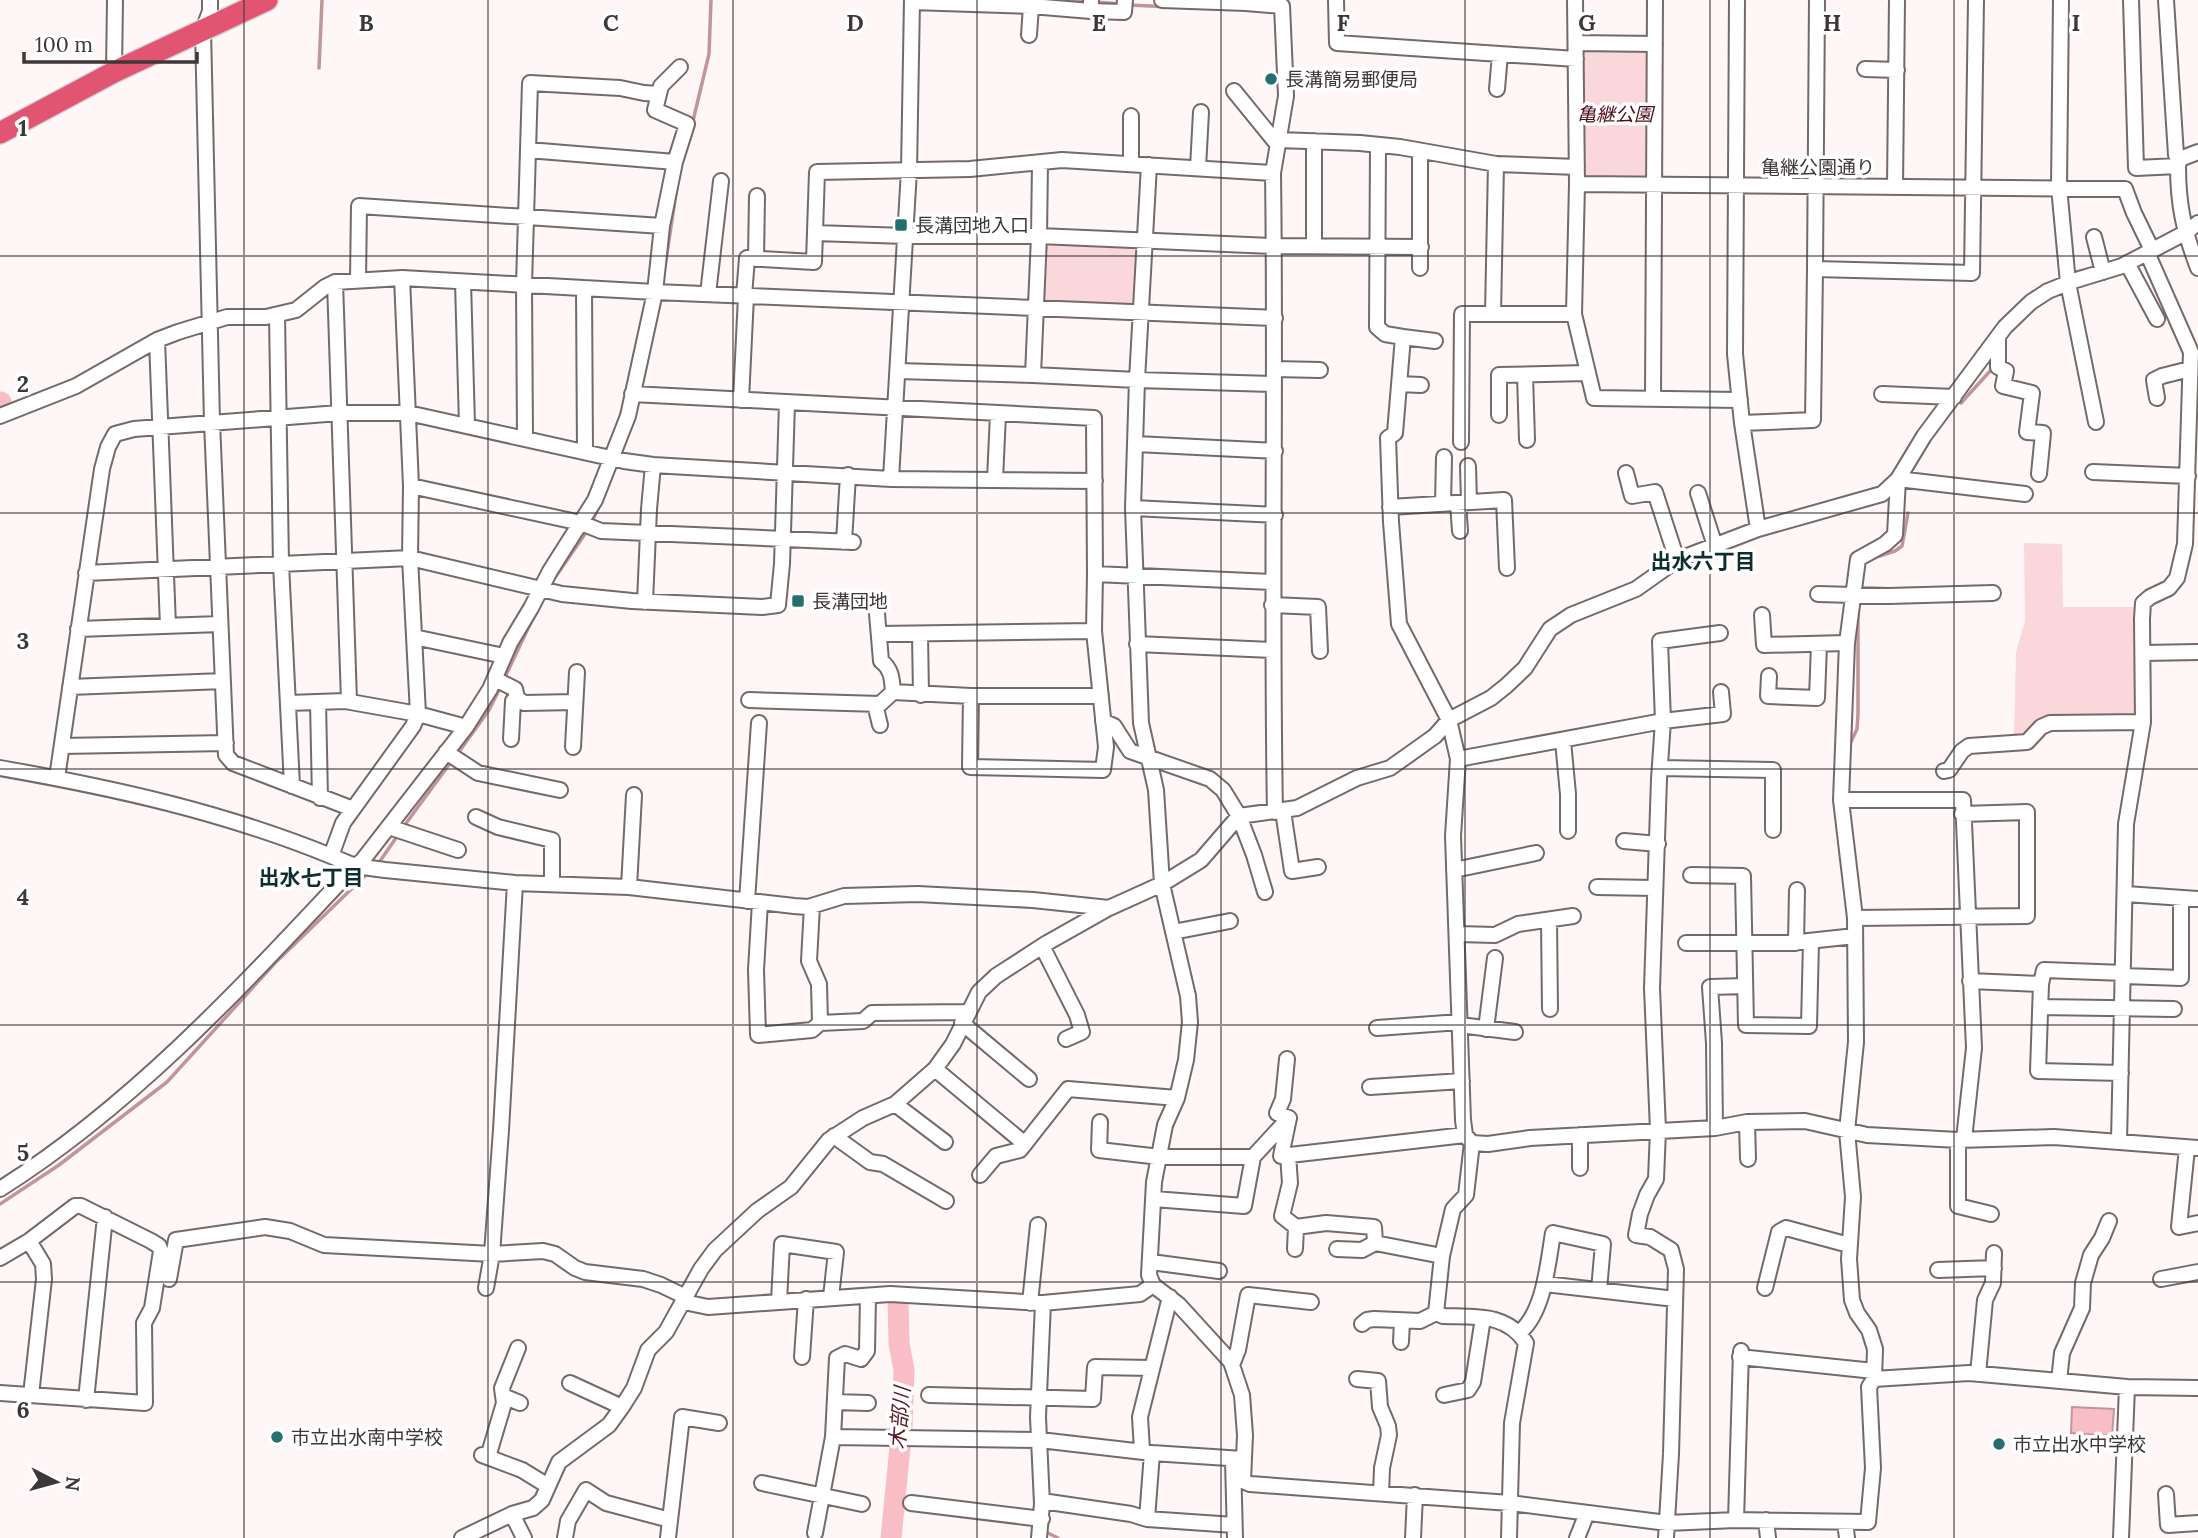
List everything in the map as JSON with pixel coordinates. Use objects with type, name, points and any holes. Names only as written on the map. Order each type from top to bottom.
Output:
[{"type":"highway","points":[[0,133],[114,72],[267,0]]},
{"type":"street","points":[[114,72],[115,0]]},
{"type":"street","points":[[210,0],[210,11],[202,30],[212,422],[226,755],[233,763],[353,809]]},
{"type":"street","points":[[891,479],[909,170],[912,1],[1091,6],[1124,12],[1125,0]]},
{"type":"street","points":[[1161,0],[1246,1],[1282,6],[1286,96],[1273,173],[1275,515],[1272,650],[1279,812],[1292,871],[1318,867]]},
{"type":"street","points":[[1336,0],[1338,43],[1576,59]]},
{"type":"street","points":[[1575,0],[1577,184],[1574,314],[1594,398],[1740,400]]},
{"type":"street","points":[[1653,399],[1655,0]]},
{"type":"street","points":[[1737,0],[1735,354],[1758,529]]},
{"type":"street","points":[[1742,423],[1813,420],[1816,0]]},
{"type":"street","points":[[1895,187],[1898,0]]},
{"type":"street","points":[[1815,269],[1972,273],[1976,0]]},
{"type":"street","points":[[2061,0],[2059,187],[2068,283],[2096,422]]},
{"type":"street","points":[[2119,1141],[2126,824],[2143,722],[2143,603],[2169,588],[2178,578],[2191,545],[2188,475],[2193,345],[2150,257],[2152,250],[2125,189],[2136,168],[2132,0]]},
{"type":"street","points":[[2166,0],[2176,155],[2179,162],[2178,198],[2185,233],[2198,268]]},
{"type":"street","points":[[1030,35],[1031,6]]},
{"type":"street","points":[[1576,43],[1655,44]]},
{"type":"street","points":[[1497,89],[1500,54]]},
{"type":"street","points":[[0,1189],[92,1125],[199,1027],[355,866],[362,862],[466,727],[495,679],[504,656],[559,554],[581,524],[616,459],[635,394],[655,292],[662,226],[675,162],[687,124],[655,110],[661,86],[680,67]]},
{"type":"street","points":[[1865,69],[1897,70]]},
{"type":"street","points":[[525,438],[524,285],[530,83],[620,88],[658,94]]},
{"type":"street","points":[[1234,91],[1278,142]]},
{"type":"street","points":[[1198,168],[1201,112]]},
{"type":"street","points":[[1130,164],[1131,116]]},
{"type":"street","points":[[1314,141],[1314,246]]},
{"type":"street","points":[[1278,142],[1378,145],[1496,164],[1577,167]]},
{"type":"street","points":[[1378,145],[1377,327],[1385,334],[1435,341]]},
{"type":"street","points":[[528,150],[675,162]]},
{"type":"street","points":[[1420,151],[1420,268]]},
{"type":"street","points":[[2136,168],[2179,162],[2198,152]]},
{"type":"street","points":[[741,400],[747,258],[814,262],[817,172],[970,169],[1062,160],[1273,173]]},
{"type":"street","points":[[1032,375],[1040,163]]},
{"type":"street","points":[[1493,314],[1496,164]]},
{"type":"street","points":[[1042,1501],[1235,1532],[1238,1459],[1245,1435],[1242,1395],[1232,1365],[1218,1346],[1170,1297],[1153,1285],[1149,1275],[1154,1199],[1165,1125],[1177,1098],[1186,1060],[1190,1022],[1188,996],[1162,884],[1156,790],[1141,723],[1137,644],[1133,508],[1149,165]]},
{"type":"street","points":[[708,294],[721,181]]},
{"type":"street","name":"亀継公園通り","points":[[1577,184],[2125,189]]},
{"type":"street","points":[[756,259],[757,196]]},
{"type":"street","points":[[358,280],[359,206],[662,226]]},
{"type":"street","points":[[462,1538],[512,1514],[533,1508],[542,1500],[559,1462],[609,1425],[622,1407],[634,1388],[648,1350],[666,1332],[715,1250],[757,1211],[791,1187],[829,1140],[863,1118],[895,1104],[935,1069],[953,1044],[979,992],[996,976],[1042,946],[1110,908],[1162,884],[1201,860],[1239,816],[1297,808],[1357,778],[1390,768],[1435,736],[1449,720],[1491,698],[1506,686],[1525,667],[1550,629],[1571,615],[1636,589],[1677,560],[1758,529],[1882,494],[1898,479],[1924,436],[1998,337],[2031,302],[2048,291],[2127,262],[2185,233],[2198,223]]},
{"type":"street","points":[[815,233],[1039,236],[1274,246],[1420,247]]},
{"type":"street","points":[[2094,237],[2103,272]]},
{"type":"street","points":[[2127,262],[2157,319]]},
{"type":"street","points":[[0,416],[76,386],[157,340],[178,332],[227,317],[276,316],[296,310],[335,282],[358,280],[402,278],[655,292],[1275,318]]},
{"type":"street","points":[[331,856],[343,823],[413,726],[418,714],[410,558],[411,486],[402,278]]},
{"type":"street","points":[[335,282],[349,701]]},
{"type":"street","points":[[463,282],[467,425]]},
{"type":"street","points":[[584,288],[585,452]]},
{"type":"street","points":[[1461,442],[1462,314],[1574,314]]},
{"type":"street","points":[[276,316],[281,564],[292,786]]},
{"type":"street","points":[[1998,337],[1998,367],[2006,371],[2003,386],[2032,393],[2026,432],[2043,433],[2039,474]]},
{"type":"street","points":[[1403,338],[1395,433],[1388,438],[1390,508],[1399,624],[1449,720],[1458,759],[1453,836],[1462,1081],[1469,1139],[1466,1195],[1453,1209],[1442,1256],[1436,1313]]},
{"type":"street","points":[[157,340],[168,626]]},
{"type":"street","points":[[2157,398],[2154,380],[2190,369]]},
{"type":"street","points":[[898,371],[1137,380],[1274,377],[1320,370]]},
{"type":"street","points":[[1499,415],[1499,375],[1587,373]]},
{"type":"street","points":[[1525,374],[1527,440]]},
{"type":"street","points":[[1399,384],[1421,385]]},
{"type":"street","points":[[635,394],[1094,418],[1094,631],[1106,747],[1103,770],[970,767],[971,696]]},
{"type":"street","points":[[1882,394],[1954,397]]},
{"type":"street","points":[[86,573],[218,569],[410,558],[562,594],[645,602],[762,607],[778,605],[787,403]]},
{"type":"street","points":[[57,778],[102,468],[115,434],[212,422],[340,413],[408,413],[653,465],[891,479],[1095,481]]},
{"type":"street","points":[[995,480],[998,414]]},
{"type":"street","points":[[1136,444],[1275,451]]},
{"type":"street","points":[[1444,457],[1457,503],[1460,531]]},
{"type":"street","points":[[645,602],[653,465]]},
{"type":"street","points":[[1457,503],[1468,466]]},
{"type":"street","points":[[1626,472],[1632,496],[1655,492],[1677,560]]},
{"type":"street","points":[[2093,472],[2188,475]]},
{"type":"street","points":[[411,486],[581,524],[596,530],[849,542],[848,475]]},
{"type":"street","points":[[1898,479],[2025,494]]},
{"type":"street","points":[[1238,1482],[1510,1503],[1587,1513],[1667,1531],[1736,1520],[1868,1522],[1873,1468],[1869,1387],[1874,1375],[1875,1349],[1869,1330],[1852,1300],[1849,1245],[1853,1197],[1847,1131],[1856,1042],[1855,918],[1841,800],[1847,643],[1858,559],[1885,544],[1895,535],[1898,479]]},
{"type":"street","points":[[1698,493],[1714,546]]},
{"type":"street","points":[[1390,508],[1504,500],[1507,568]]},
{"type":"street","points":[[1133,508],[1275,515]]},
{"type":"street","points":[[1095,574],[1272,582]]},
{"type":"street","points":[[1818,594],[1889,596],[1993,593]]},
{"type":"street","points":[[876,602],[881,661],[887,665],[892,677],[893,692]]},
{"type":"street","points":[[1272,604],[1318,607],[1320,651]]},
{"type":"street","points":[[1762,615],[1764,645],[1847,643]]},
{"type":"street","points":[[78,629],[220,624]]},
{"type":"street","points":[[879,634],[1094,631]]},
{"type":"street","points":[[1667,1531],[1676,1269],[1671,1250],[1650,1237],[1636,1235],[1647,1195],[1656,1179],[1658,1130],[1652,988],[1663,721],[1660,641],[1720,633]]},
{"type":"street","points":[[920,635],[921,695]]},
{"type":"street","points":[[414,638],[504,656]]},
{"type":"street","points":[[1137,644],[1272,650]]},
{"type":"street","points":[[1769,676],[1768,696],[1817,698],[1819,644]]},
{"type":"street","points":[[2144,653],[2198,652]]},
{"type":"street","points":[[573,747],[577,672]]},
{"type":"street","points":[[495,679],[515,689],[517,698],[524,703],[575,702]]},
{"type":"street","points":[[70,687],[223,681]]},
{"type":"street","points":[[749,700],[880,704],[893,692],[971,696],[1101,696]]},
{"type":"street","points":[[1458,759],[1663,721],[1723,714],[1721,692]]},
{"type":"street","points":[[511,739],[513,701],[517,698]]},
{"type":"street","points":[[289,703],[349,701],[418,714],[466,727]]},
{"type":"street","points":[[318,702],[320,797]]},
{"type":"street","points":[[876,704],[880,725]]},
{"type":"street","points":[[1103,721],[1114,726],[1130,751],[1210,779],[1223,790],[1239,816],[1265,892]]},
{"type":"street","points":[[1944,771],[1950,770],[1962,751],[1969,746],[2027,742],[2041,727],[2050,723],[2143,722]]},
{"type":"street","points":[[759,723],[754,901],[758,1035],[812,1030],[820,1023],[863,1021],[872,1013],[965,1018],[1029,1079]]},
{"type":"street","points":[[1563,741],[1568,794],[1567,831]]},
{"type":"street","points":[[62,746],[226,743]]},
{"type":"street","points":[[446,752],[478,773],[560,790]]},
{"type":"street","points":[[0,768],[178,804],[242,823],[355,866],[515,883],[629,887],[794,906],[812,906],[844,896],[918,894],[1033,900],[1110,908]]},
{"type":"street","points":[[1660,768],[1773,770],[1773,831]]},
{"type":"street","points":[[629,887],[634,795]]},
{"type":"street","points":[[1841,800],[1963,800],[1974,1048],[1961,1140],[1958,1206],[1991,1214]]},
{"type":"street","points":[[1855,918],[2027,916],[2027,812],[1962,814]]},
{"type":"street","points":[[476,817],[498,827],[551,840],[552,884]]},
{"type":"street","points":[[389,827],[458,850]]},
{"type":"street","points":[[1624,841],[1658,844]]},
{"type":"street","points":[[1454,870],[1536,853]]},
{"type":"street","points":[[1691,874],[1743,876],[1746,1025],[1809,1026],[1804,943],[1797,890]]},
{"type":"street","points":[[486,1288],[492,1254],[515,883]]},
{"type":"street","points":[[1597,887],[1655,888]]},
{"type":"street","points":[[2126,894],[2198,899]]},
{"type":"street","points":[[2121,1073],[2038,1071],[2041,984],[2044,970],[2180,978],[2181,898]]},
{"type":"street","points":[[812,906],[809,961],[819,984],[820,1023]]},
{"type":"street","points":[[1458,934],[1495,935],[1518,925],[1573,916]]},
{"type":"street","points":[[1173,932],[1230,921]]},
{"type":"street","points":[[1549,921],[1549,1009]]},
{"type":"street","points":[[1686,943],[1804,943],[1855,936]]},
{"type":"street","points":[[1042,946],[1077,1015],[1082,1032],[1066,1039]]},
{"type":"street","points":[[1486,1028],[1495,958]]},
{"type":"street","points":[[1970,981],[2041,984]]},
{"type":"street","points":[[1715,1128],[1710,987],[1745,986]]},
{"type":"street","points":[[2041,1007],[2174,1009]]},
{"type":"street","points":[[1377,1028],[1460,1023],[1515,1032]]},
{"type":"street","points":[[1287,1059],[1283,1099],[1277,1113],[1289,1118]]},
{"type":"street","points":[[935,1069],[1025,1144]]},
{"type":"street","points":[[1370,1087],[1462,1081]]},
{"type":"street","points":[[980,1175],[996,1156],[1020,1150],[1069,1089],[1177,1098]]},
{"type":"street","points":[[895,1104],[945,1142]]},
{"type":"street","points":[[1289,1118],[1281,1156],[1469,1139],[1488,1144],[1530,1138],[1715,1128],[1747,1122],[1805,1121],[1867,1135],[1961,1140],[2054,1137],[2193,1148],[2179,1227],[2198,1223]]},
{"type":"street","points":[[1154,1199],[1244,1206],[1253,1157],[1289,1118]]},
{"type":"street","points":[[1100,1122],[1099,1150],[1160,1157],[1253,1157]]},
{"type":"street","points":[[1747,1122],[1748,1159]]},
{"type":"street","points":[[1580,1135],[1580,1168]]},
{"type":"street","points":[[834,1136],[870,1161],[883,1164],[946,1201]]},
{"type":"street","points":[[1288,1155],[1290,1183],[1282,1216],[1296,1227],[1326,1223],[1374,1227],[1375,1244]]},
{"type":"street","points":[[0,1258],[29,1241],[75,1206],[81,1206],[159,1245],[162,1259],[152,1308],[144,1323],[145,1403],[0,1393]]},
{"type":"street","points":[[86,1401],[105,1217]]},
{"type":"street","points":[[2059,1381],[2062,1353],[2082,1308],[2083,1283],[2091,1255],[2109,1221]]},
{"type":"street","points":[[1038,1225],[1036,1303],[1042,1501],[1040,1538]]},
{"type":"street","points":[[169,1279],[176,1240],[265,1227],[290,1231],[324,1245],[492,1254],[534,1251],[550,1253],[563,1258],[575,1268],[661,1284],[685,1300],[708,1307],[890,1294],[1036,1303],[1140,1294],[1153,1285]]},
{"type":"street","points":[[1295,1249],[1296,1227]]},
{"type":"street","points":[[1765,1287],[1779,1233],[1786,1228],[1849,1245]]},
{"type":"street","points":[[1520,1332],[1528,1325],[1545,1284],[1553,1233],[1603,1244],[1599,1290]]},
{"type":"street","points":[[29,1241],[43,1264],[44,1279],[31,1395]]},
{"type":"street","points":[[779,1301],[782,1244],[836,1252],[831,1297]]},
{"type":"street","points":[[1338,1249],[1362,1250],[1375,1244],[1442,1256]]},
{"type":"street","points":[[1938,1270],[1994,1261],[1993,1283],[1985,1300],[1978,1374]]},
{"type":"street","points":[[1151,1262],[1219,1271]]},
{"type":"street","points":[[2161,1279],[2198,1272]]},
{"type":"street","points":[[1545,1284],[1675,1299]]},
{"type":"street","points":[[1232,1365],[1238,1350],[1248,1295],[1311,1302]]},
{"type":"street","points":[[816,1533],[833,1437],[837,1358],[845,1354],[861,1359],[867,1351],[868,1296]]},
{"type":"street","points":[[1147,1519],[1147,1451],[1140,1417],[1170,1297]]},
{"type":"street","points":[[802,1357],[806,1299]]},
{"type":"street","points":[[1362,1324],[1374,1319],[1420,1321],[1436,1313],[1443,1316],[1495,1318],[1520,1332],[1526,1343],[1512,1423],[1509,1538]]},
{"type":"street","points":[[1444,1395],[1468,1390],[1473,1382],[1483,1318]]},
{"type":"street","points":[[1401,1342],[1402,1321]]},
{"type":"street","points":[[518,1348],[502,1388],[504,1403],[485,1456],[522,1470],[548,1486]]},
{"type":"street","points":[[1736,1520],[1741,1354],[1874,1375],[1978,1374],[2127,1387],[2198,1388]]},
{"type":"street","points":[[929,1395],[1093,1399],[1095,1367],[1152,1368]]},
{"type":"street","points":[[1357,1380],[1378,1381],[1380,1407],[1390,1435],[1382,1468],[1381,1493]]},
{"type":"street","points":[[570,1383],[622,1407]]},
{"type":"street","points":[[2122,1538],[2127,1387]]},
{"type":"street","points":[[503,1396],[520,1403]]},
{"type":"street","points":[[835,1402],[868,1403]]},
{"type":"street","points":[[668,1538],[682,1417],[714,1418]]},
{"type":"street","points":[[833,1437],[1040,1440],[1238,1459]]},
{"type":"street","points":[[762,1483],[862,1504]]},
{"type":"street","points":[[565,1538],[568,1521],[586,1490],[606,1503],[670,1520]]},
{"type":"street","points":[[2166,1493],[2168,1525],[2198,1523]]},
{"type":"street","points":[[1413,1538],[1415,1495]]},
{"type":"street","points":[[911,1503],[1042,1519]]},
{"type":"street","points":[[1577,1538],[1587,1513]]},
{"type":"street","points":[[512,1514],[524,1538]]},
{"type":"street","points":[[1766,1520],[1768,1538]]},
{"type":"street","points":[[1180,1522],[1180,1538]]},
{"type":"street","points":[[1845,1522],[1847,1538]]},
{"type":"green space","name":"亀継公園","points":[[1579,47],[1651,48],[1651,181],[1580,180]]},
{"type":"green space","points":[[1042,238],[1141,242],[1136,308],[1039,303]]},
{"type":"green space","points":[[2024,543],[2062,544],[2063,607],[2137,607],[2137,714],[2050,715],[2039,719],[2027,736],[2014,740],[2016,652],[2025,621]]},
{"type":"shaded area","points":[[2072,1407],[2114,1409],[2112,1436],[2071,1433]]},
{"type":"waterway","points":[[319,68],[322,0]]},
{"type":"waterway","points":[[692,125],[709,54],[711,0]]},
{"type":"waterway","points":[[1061,0],[1088,2]]},
{"type":"waterway","points":[[1096,2],[1120,4]]},
{"type":"waterway","points":[[1128,5],[1172,7]]},
{"type":"waterway","points":[[663,280],[678,180]]},
{"type":"waterway","points":[[2072,273],[2089,269]]},
{"type":"waterway","points":[[1961,403],[1991,370],[1991,364]]},
{"type":"waterway","points":[[591,524],[598,508]]},
{"type":"waterway","points":[[1870,559],[1902,546],[1908,513]]},
{"type":"waterway","points":[[554,579],[587,531]]},
{"type":"waterway","points":[[1850,744],[1857,729],[1858,714],[1858,613]]},
{"type":"waterway","points":[[504,679],[534,616]]},
{"type":"waterway","points":[[456,756],[489,710],[501,686]]},
{"type":"waterway","points":[[404,826],[451,762]]},
{"type":"waterway","points":[[378,864],[398,835]]},
{"type":"waterway","points":[[0,1204],[59,1165],[167,1082],[275,963],[370,871]]},
{"type":"waterway","name":"木部川","points":[[891,1538],[902,1427],[904,1370],[899,1343],[898,1299]]},
{"type":"waterway","points":[[1046,1532],[1058,1538]]},
{"type":"place","name":"長溝簡易郵便局","points":[[1271,79]]},
{"type":"place","name":"長溝団地入口","points":[[901,225]]},
{"type":"place","name":"長溝団地","points":[[798,601]]},
{"type":"place","name":"市立出水南中学校","points":[[277,1437]]},
{"type":"place","name":"市立出水中学校","points":[[1999,1444]]},
{"type":"district","name":"出水六丁目","points":[[1703,562]]},
{"type":"district","name":"出水七丁目","points":[[311,878]]}]
